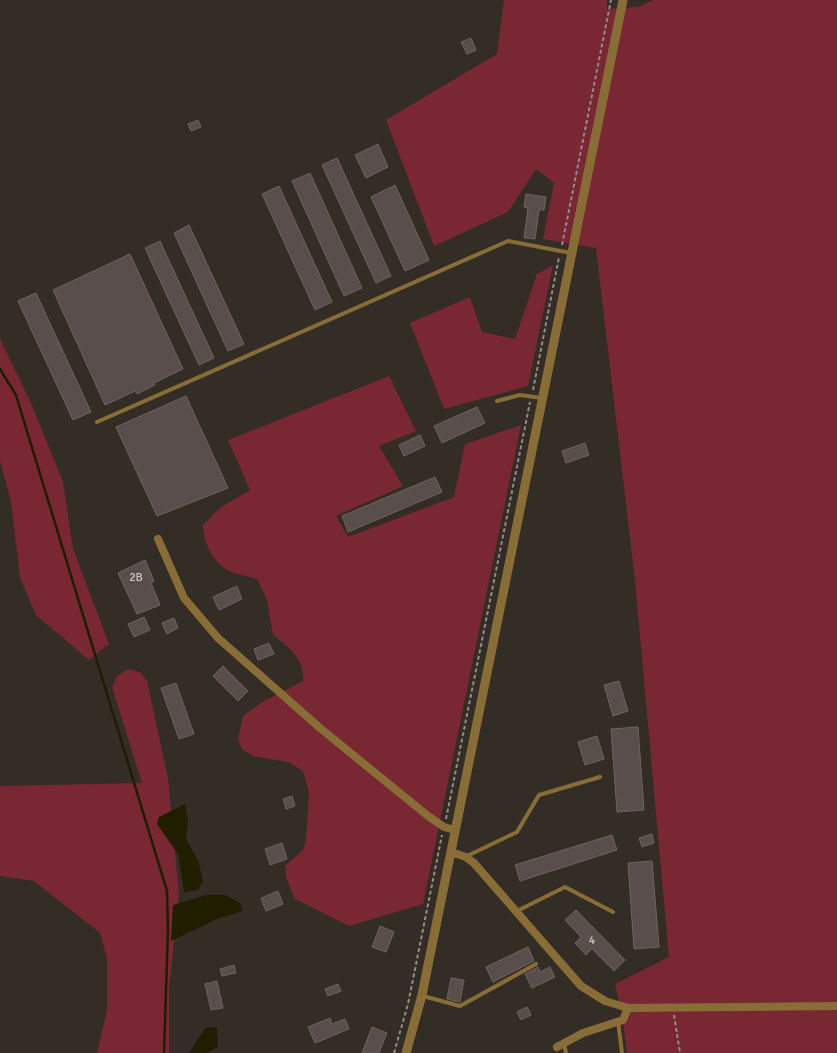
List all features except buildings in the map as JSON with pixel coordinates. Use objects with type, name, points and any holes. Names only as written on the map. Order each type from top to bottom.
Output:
[{"type":"street","points":[[406,1053],[422,995],[571,253],[625,0]]},
{"type":"street","points":[[158,539],[184,598],[218,638],[320,728],[444,827],[455,830]]},
{"type":"street","points":[[451,852],[474,862],[515,912],[581,986],[605,1002],[628,1008],[837,1006]]},
{"type":"street","points":[[557,1047],[564,1042],[623,1020],[628,1008]]},
{"type":"lane","points":[[97,422],[508,241],[571,253]]},
{"type":"lane","points":[[497,401],[520,395],[542,398]]},
{"type":"lane","points":[[466,857],[517,832],[539,795],[600,777]]},
{"type":"lane","points":[[515,912],[565,887],[613,912]]},
{"type":"lane","points":[[422,995],[460,1006],[536,964]]},
{"type":"lane","points":[[618,1021],[622,1053]]},
{"type":"lane","points":[[564,1042],[566,1053]]},
{"type":"path","points":[[394,1053],[408,1004],[611,0]]},
{"type":"path","points":[[446,817],[457,819]]},
{"type":"path","points":[[673,1008],[680,1053]]},
{"type":"shaded area","points":[[504,0],[607,0],[607,9],[638,7],[654,0],[837,0],[837,1053],[627,1053],[622,1013],[615,984],[669,957],[635,581],[596,248],[543,239],[554,183],[536,169],[508,212],[434,246],[386,120],[497,54]]},
{"type":"shaded area","points":[[553,265],[528,386],[444,409],[410,323],[470,297],[482,332],[515,339],[537,274]]},
{"type":"shaded area","points":[[0,339],[31,403],[63,482],[73,549],[109,644],[89,660],[36,615],[20,578],[11,502],[0,460]]},
{"type":"shaded area","points":[[389,376],[416,431],[379,446],[403,486],[336,516],[348,537],[454,497],[465,444],[521,425],[423,904],[349,926],[295,899],[286,877],[285,866],[303,850],[306,840],[309,793],[303,771],[288,762],[253,756],[242,749],[238,739],[243,716],[262,702],[303,681],[299,660],[290,649],[273,635],[267,600],[257,579],[230,571],[218,563],[208,548],[203,525],[220,508],[250,490],[228,440]]},
{"type":"shaded area","points":[[128,669],[140,672],[147,681],[168,778],[179,895],[169,988],[169,1053],[97,1053],[107,1010],[107,958],[100,933],[34,881],[0,876],[0,786],[142,783],[112,687],[117,676]]},
{"type":"shaded area","points":[[185,804],[188,820],[186,839],[198,860],[203,881],[198,890],[184,892],[178,854],[157,824],[159,817]]},
{"type":"shaded area","points":[[206,895],[226,895],[240,903],[243,911],[217,919],[171,941],[173,905]]},
{"type":"shaded area","points":[[214,1027],[217,1029],[218,1047],[206,1053],[189,1053],[205,1028]]},
{"type":"waterway","points":[[0,369],[16,395],[167,891],[168,929],[164,1053]]}]
